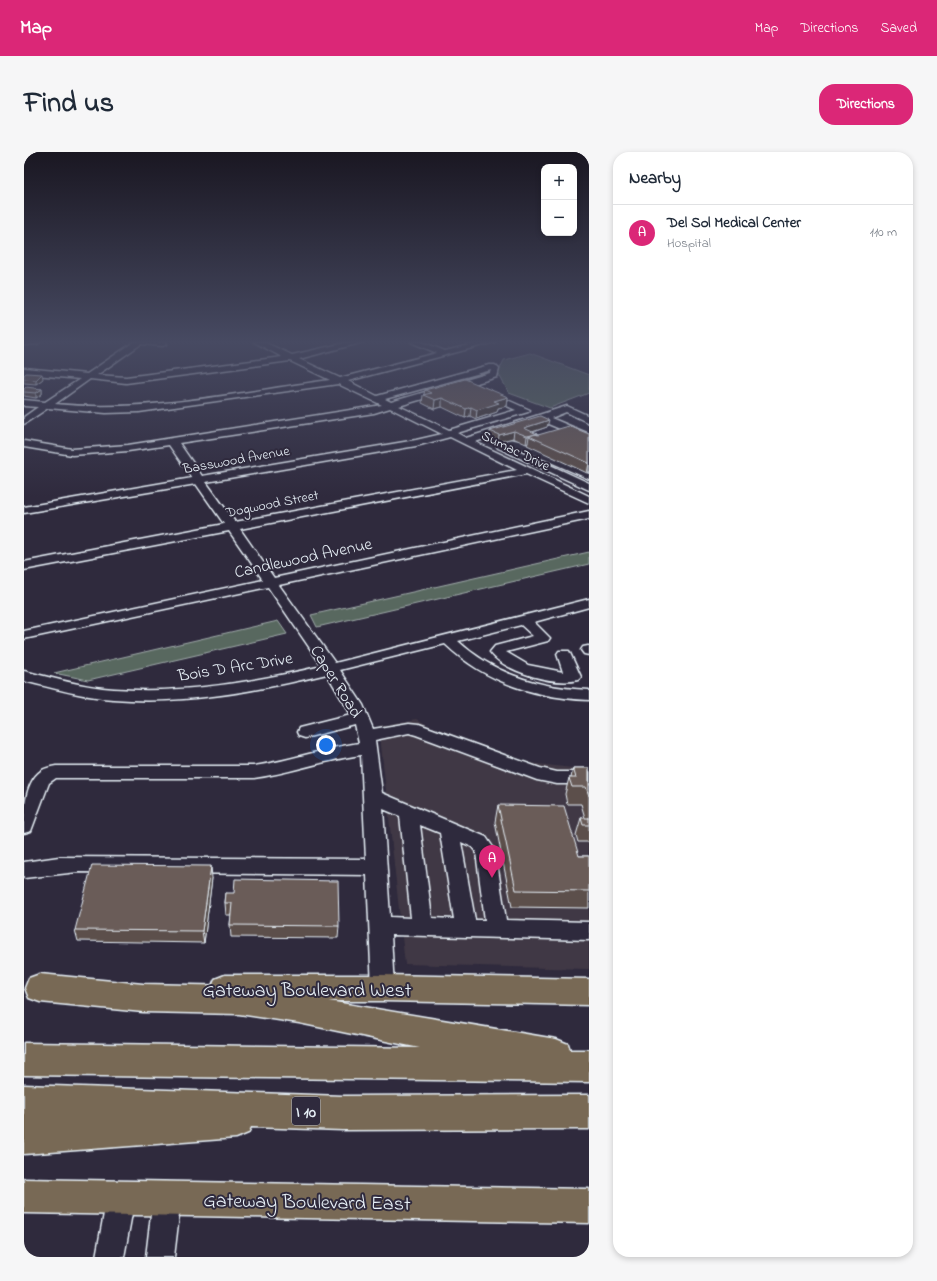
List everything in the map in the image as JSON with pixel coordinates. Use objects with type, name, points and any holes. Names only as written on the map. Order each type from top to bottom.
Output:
[{"type":"highway","points":[[32,988],[143,998],[239,1000],[299,1008],[421,1033],[589,1060]]},
{"type":"highway","points":[[24,1059],[589,1066]]},
{"type":"highway","name":"I 10","points":[[24,1102],[343,1113],[589,1112]]},
{"type":"highway","points":[[24,1136],[343,1113]]},
{"type":"main road","name":"Gateway Boulevard West","points":[[32,988],[383,988],[589,992]]},
{"type":"main road","name":"Gateway Boulevard East","points":[[24,1196],[589,1206]]},
{"type":"street","points":[[24,421],[64,394]]},
{"type":"street","points":[[24,403],[94,411],[134,410],[250,394]]},
{"type":"street","name":"Sumac Drive","points":[[365,394],[589,500]]},
{"type":"street","points":[[376,399],[396,394]]},
{"type":"street","points":[[24,444],[55,450],[90,452],[128,448],[374,410],[388,404],[424,394]]},
{"type":"street","points":[[486,394],[525,410],[527,403],[513,394]]},
{"type":"street","points":[[466,441],[567,409],[589,420]]},
{"type":"street","name":"Basswood Avenue","points":[[24,510],[427,441],[525,410]]},
{"type":"street","points":[[542,418],[589,438]]},
{"type":"street","name":"Caper Road","points":[[172,442],[272,582],[355,705],[368,742],[373,797],[383,988]]},
{"type":"street","points":[[508,442],[516,442],[558,462],[587,482],[546,466],[502,446],[508,442]]},
{"type":"street","name":"Dogwood Street","points":[[24,566],[528,471],[558,462]]},
{"type":"street","name":"Candlewood Avenue","points":[[24,635],[589,515]]},
{"type":"street","name":"Bois D Arc Drive","points":[[24,676],[85,690],[113,694],[171,696],[236,689],[448,640],[589,603]]},
{"type":"street","points":[[524,620],[543,638],[500,649],[497,652],[501,657],[522,668],[574,677],[564,654]]},
{"type":"street","points":[[448,640],[472,660],[505,678],[528,686],[571,694],[589,695]]},
{"type":"street","points":[[567,677],[571,694]]},
{"type":"street","points":[[306,732],[360,718]]},
{"type":"street","points":[[24,826],[41,780],[48,774],[56,772],[190,774],[254,772],[276,769],[339,752],[409,728],[419,730],[537,774],[557,778],[589,778]]},
{"type":"street","points":[[373,797],[476,840],[485,850],[497,929]]},
{"type":"street","points":[[409,812],[423,927]]},
{"type":"street","points":[[449,829],[466,928]]},
{"type":"street","points":[[24,870],[59,864],[376,866]]},
{"type":"street","points":[[380,926],[589,931]]},
{"type":"street","points":[[110,1257],[121,1197]]},
{"type":"street","points":[[160,1257],[167,1198]]},
{"type":"shaded area","points":[[511,394],[588,394],[550,408]]},
{"type":"shaded area","points":[[589,552],[589,564],[317,627],[311,615]]},
{"type":"shaded area","points":[[278,621],[287,634],[88,680],[54,673]]},
{"type":"shaded area","points":[[417,719],[429,726],[530,763],[589,770],[589,969],[405,964],[379,726]]},
{"type":"building","points":[[429,394],[500,394],[508,397],[494,401],[499,403],[477,410],[471,407],[466,409],[442,398],[435,400],[423,395]]},
{"type":"building","points":[[540,416],[549,420],[524,428],[537,434],[527,436],[514,431],[499,435],[490,431]]},
{"type":"building","points":[[569,426],[589,434],[589,463],[529,436],[535,434],[538,435]]},
{"type":"building","points":[[573,768],[589,768],[589,796],[586,787],[572,787],[569,778],[576,778]]},
{"type":"building","points":[[498,805],[564,806],[579,856],[589,856],[589,891],[516,890]]},
{"type":"building","points":[[581,818],[589,818],[589,825],[583,825]]},
{"type":"building","points":[[92,865],[211,866],[202,931],[75,930]]},
{"type":"building","points":[[235,879],[338,881],[339,926],[230,925],[232,903],[225,903],[226,893],[234,893]]},
{"type":"place","name":"Del Sol Medical Center","points":[[492,878]]}]
